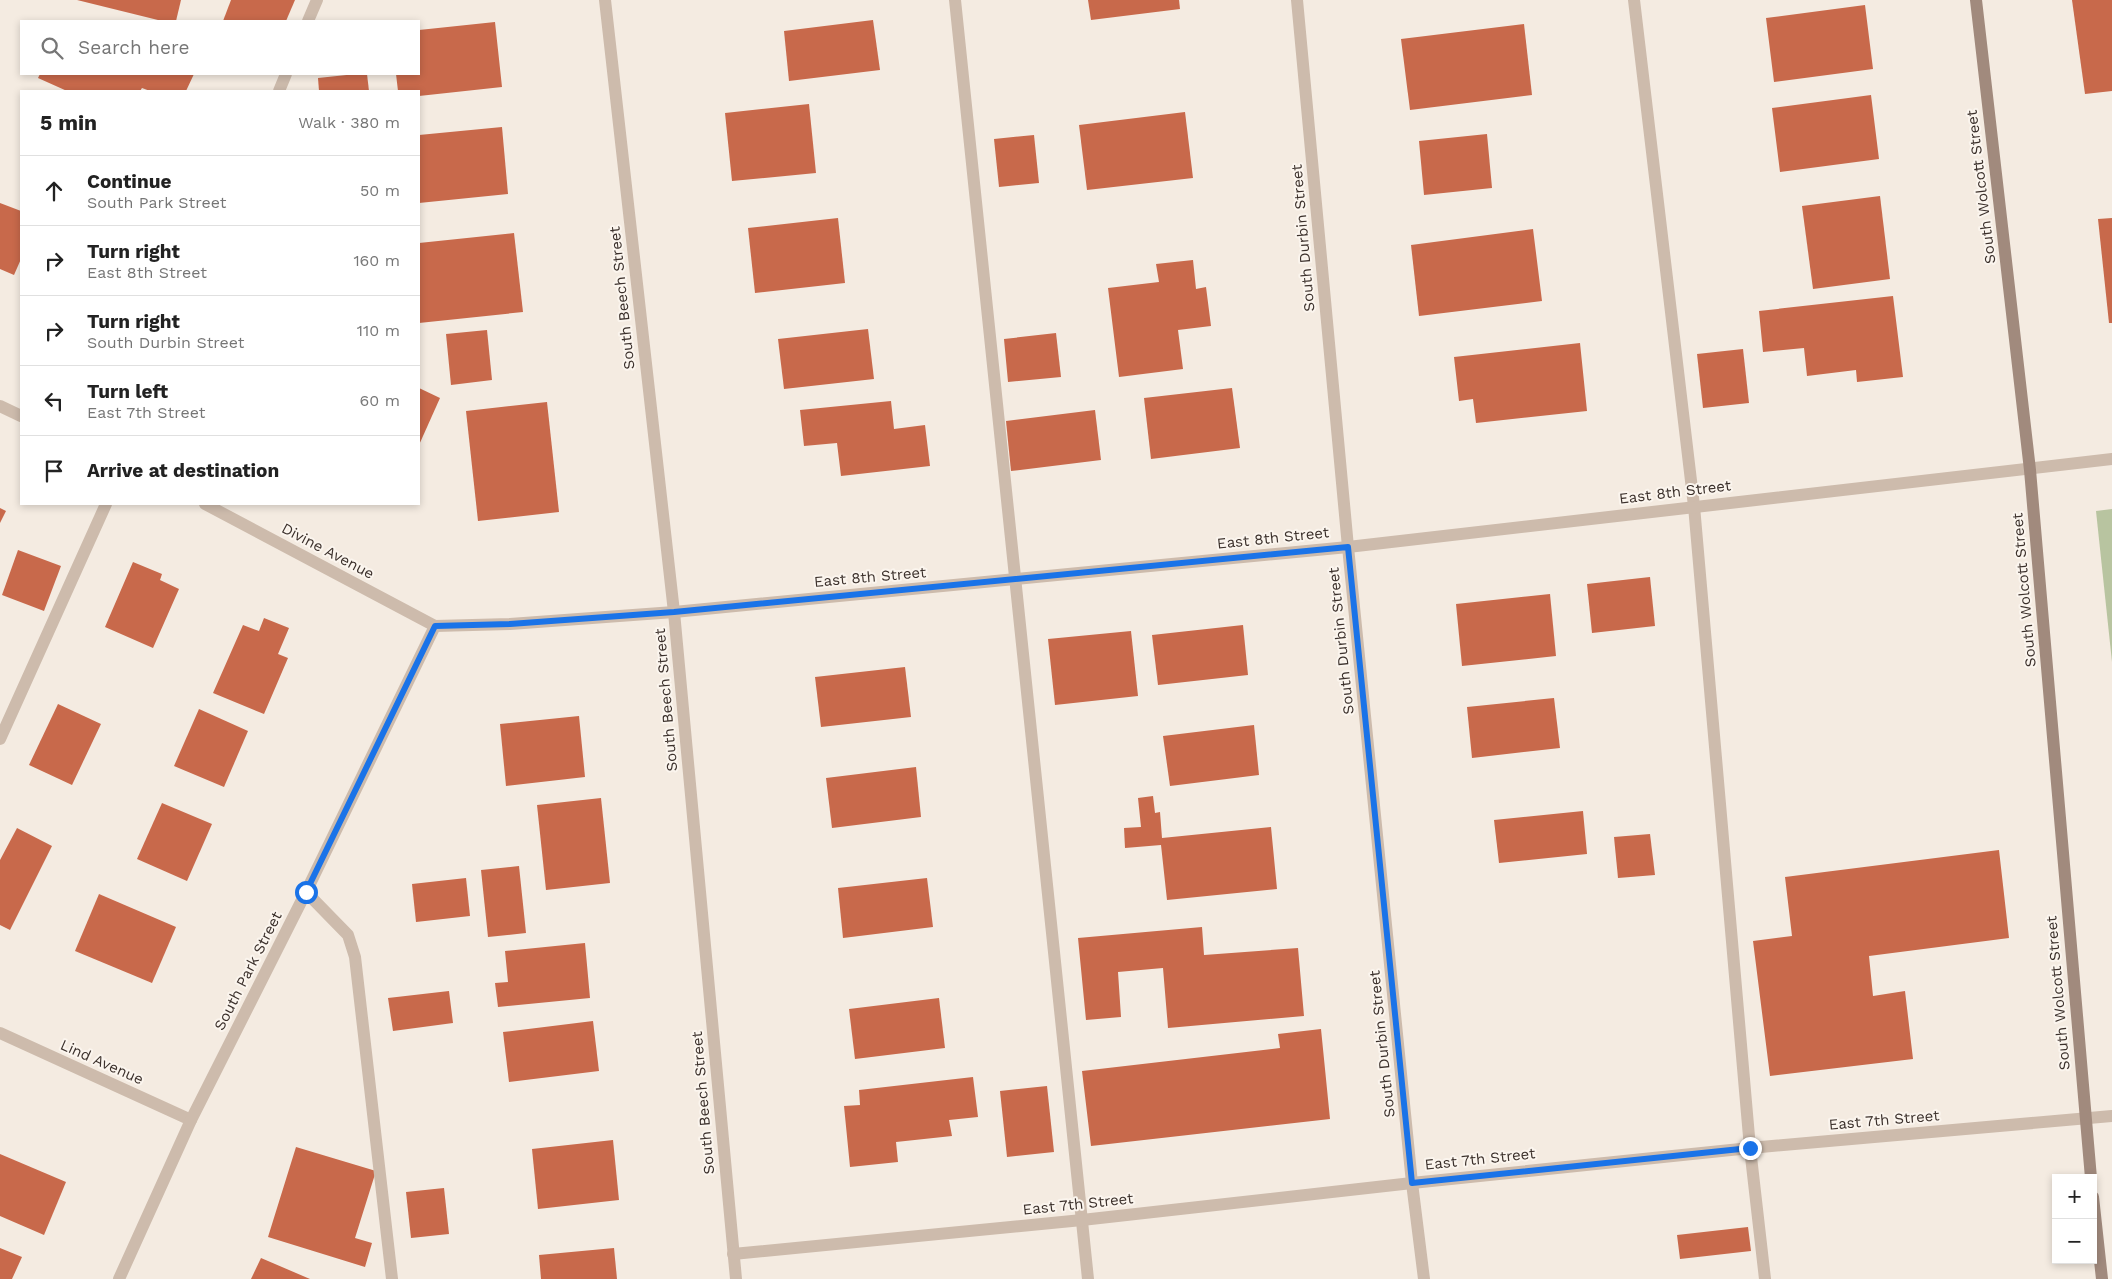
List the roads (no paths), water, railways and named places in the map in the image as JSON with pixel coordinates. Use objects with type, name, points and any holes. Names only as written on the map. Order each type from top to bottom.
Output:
[{"type":"main road","name":"South Wolcott Street","points":[[1976,0],[2030,470],[2091,1174]]},
{"type":"main road","points":[[2095,1219],[2102,1279]]},
{"type":"street","points":[[308,20],[317,0]]},
{"type":"street","name":"South Beech Street","points":[[605,0],[674,612],[736,1279]]},
{"type":"street","points":[[954,0],[1088,1279]]},
{"type":"street","name":"South Durbin Street","points":[[1298,0],[1348,547],[1412,1183],[1424,1279]]},
{"type":"street","points":[[1634,0],[1694,506],[1750,1148],[1765,1279]]},
{"type":"street","points":[[279,90],[286,75]]},
{"type":"street","points":[[0,406],[20,416]]},
{"type":"street","name":"East 8th Street","points":[[435,626],[510,624],[674,612],[1015,580],[1348,547],[1694,506],[2112,460]]},
{"type":"street","points":[[0,739],[106,505]]},
{"type":"street","name":"Divine Avenue","points":[[207,505],[435,626]]},
{"type":"street","name":"South Park Street","points":[[119,1279],[191,1120],[306,892],[435,626]]},
{"type":"street","points":[[306,892],[348,935],[355,957],[392,1279]]},
{"type":"street","name":"Lind Avenue","points":[[0,1033],[191,1120]]},
{"type":"street","name":"East 7th Street","points":[[733,1254],[1082,1220],[1750,1148],[2112,1116]]}]
